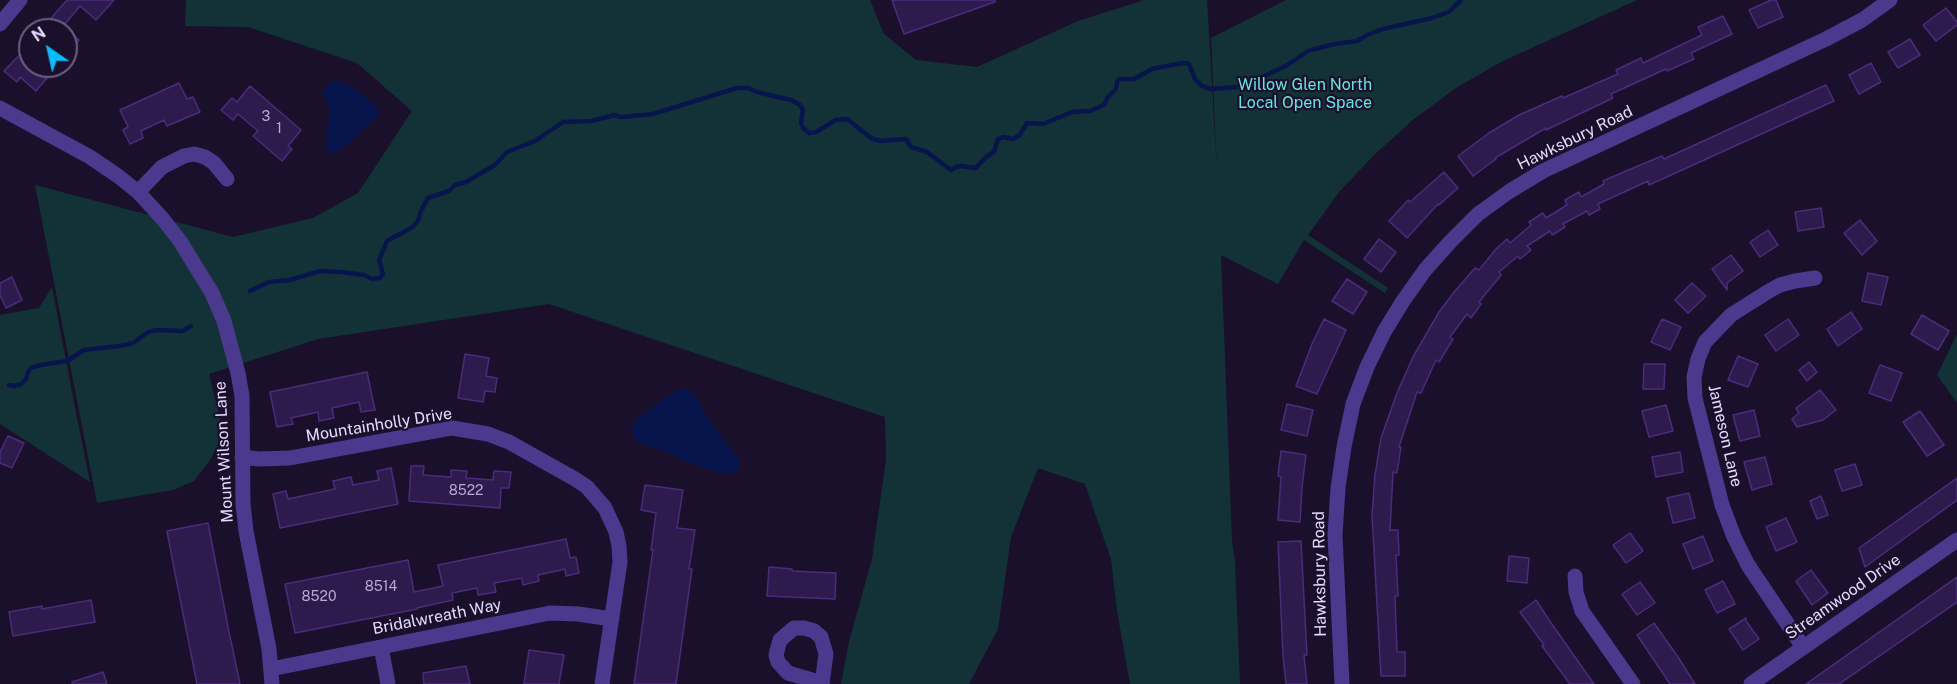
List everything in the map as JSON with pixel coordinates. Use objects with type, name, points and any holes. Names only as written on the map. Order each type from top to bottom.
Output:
[{"type":"street","points":[[0,24],[20,0]]},
{"type":"street","name":"Hawksbury Road","points":[[1342,684],[1335,535],[1344,447],[1353,404],[1367,367],[1393,316],[1425,270],[1478,214],[1543,171],[1790,57],[1862,20],[1890,0]]},
{"type":"street","name":"Mount Wilson Lane","points":[[0,108],[90,157],[138,192],[180,241],[212,293],[224,321],[242,396],[243,504],[272,676]]},
{"type":"street","points":[[138,192],[162,167],[184,156],[194,154],[214,163],[227,179]]},
{"type":"street","name":"Jameson Lane","points":[[1803,647],[1763,590],[1734,537],[1722,506],[1695,398],[1694,377],[1705,342],[1731,315],[1780,285],[1815,278]]},
{"type":"street","name":"Mountainholly Drive","points":[[242,457],[290,458],[452,428],[488,434],[509,442],[587,487],[605,508],[616,532],[619,546],[620,562],[602,684]]},
{"type":"street","name":"Streamwood Drive","points":[[1751,684],[1957,540]]},
{"type":"street","points":[[1575,576],[1576,592],[1582,611],[1633,684]]},
{"type":"street","name":"Bridalwreath Way","points":[[272,676],[381,647],[550,613],[612,619]]},
{"type":"street","points":[[381,647],[388,684]]},
{"type":"green space","name":"Willow Glen North Local Open Space","points":[[186,0],[870,0],[884,34],[916,60],[977,67],[1078,21],[1144,0],[1207,0],[1217,170],[1211,38],[1286,0],[1637,0],[1501,62],[1456,88],[1414,119],[1375,154],[1339,192],[1308,235],[1388,288],[1385,293],[1304,240],[1278,284],[1221,255],[1240,684],[1130,684],[1117,611],[1111,559],[1085,484],[1038,468],[1011,537],[998,629],[969,684],[841,684],[849,642],[872,559],[886,460],[885,417],[549,304],[318,339],[209,374],[220,419],[219,442],[210,460],[194,481],[173,490],[97,503],[35,185],[233,237],[313,218],[358,193],[412,111],[357,63],[248,27],[185,26]]},
{"type":"green space","points":[[52,287],[90,482],[0,424],[0,315],[39,308]]},
{"type":"green space","points":[[1957,334],[1957,403],[1937,375]]},
{"type":"shaded area","points":[[332,81],[339,81],[356,90],[375,105],[379,116],[333,154],[327,149],[330,111],[323,91]]},
{"type":"shaded area","points":[[687,389],[695,396],[713,426],[739,459],[739,469],[726,474],[692,464],[635,440],[632,428],[637,419],[677,390]]},
{"type":"building","points":[[67,0],[114,0],[96,20],[80,6],[70,18],[51,18]]},
{"type":"building","points":[[892,0],[995,0],[995,2],[904,34]]},
{"type":"building","points":[[1776,0],[1783,17],[1758,28],[1749,10]]},
{"type":"building","points":[[1946,8],[1957,25],[1936,41],[1923,25]]},
{"type":"building","points":[[1723,16],[1732,34],[1691,53],[1694,59],[1611,94],[1613,98],[1546,130],[1546,128],[1495,158],[1473,176],[1458,156],[1519,115],[1618,74],[1616,70],[1641,58],[1643,63],[1702,35],[1698,27]]},
{"type":"building","points":[[1910,39],[1920,55],[1898,68],[1888,52]]},
{"type":"building","points":[[18,56],[19,78],[17,82],[4,71]]},
{"type":"building","points":[[1871,63],[1881,82],[1859,94],[1849,75]]},
{"type":"building","points":[[21,78],[47,78],[36,91]]},
{"type":"building","points":[[179,83],[187,99],[193,97],[200,112],[167,126],[164,120],[141,131],[143,138],[130,144],[123,130],[128,127],[120,110]]},
{"type":"building","points":[[1826,85],[1834,101],[1649,185],[1648,181],[1598,204],[1600,209],[1589,215],[1587,211],[1563,224],[1565,227],[1552,235],[1550,231],[1527,246],[1531,250],[1520,259],[1518,256],[1499,272],[1501,275],[1479,302],[1481,304],[1471,318],[1467,314],[1450,337],[1453,339],[1439,362],[1436,360],[1421,393],[1417,392],[1399,447],[1401,447],[1397,473],[1393,472],[1390,530],[1398,530],[1399,555],[1396,555],[1398,596],[1395,596],[1397,652],[1405,652],[1405,676],[1381,676],[1372,515],[1375,475],[1381,438],[1397,393],[1413,357],[1439,312],[1475,268],[1479,270],[1507,239],[1510,243],[1531,225],[1529,222],[1543,213],[1546,218],[1567,205],[1565,200],[1579,192],[1581,197],[1604,184],[1603,181],[1662,156],[1664,159]]},
{"type":"building","points":[[250,86],[301,130],[288,146],[292,149],[282,161],[253,136],[258,131],[238,114],[233,120],[221,110],[232,98],[237,102]]},
{"type":"building","points":[[1444,172],[1458,188],[1438,204],[1407,238],[1389,221],[1408,200],[1410,202]]},
{"type":"building","points":[[1821,208],[1824,227],[1798,231],[1795,212]]},
{"type":"building","points":[[1860,220],[1877,241],[1862,255],[1844,233]]},
{"type":"building","points":[[1768,230],[1778,245],[1760,257],[1750,242]]},
{"type":"building","points":[[1379,239],[1396,252],[1381,272],[1364,259]]},
{"type":"building","points":[[1731,255],[1743,271],[1727,283],[1727,290],[1712,269]]},
{"type":"building","points":[[1868,273],[1888,277],[1881,305],[1862,301]]},
{"type":"building","points":[[12,277],[22,300],[6,308],[0,295],[0,283]]},
{"type":"building","points":[[1347,279],[1367,292],[1353,314],[1332,301]]},
{"type":"building","points":[[1692,283],[1706,296],[1688,313],[1675,300]]},
{"type":"building","points":[[1851,312],[1862,329],[1838,346],[1827,329]]},
{"type":"building","points":[[1922,315],[1949,331],[1938,350],[1911,334]]},
{"type":"building","points":[[1324,319],[1346,330],[1317,394],[1296,386]]},
{"type":"building","points":[[1662,319],[1681,327],[1670,350],[1651,342]]},
{"type":"building","points":[[1788,319],[1799,335],[1776,351],[1765,335]]},
{"type":"building","points":[[465,354],[489,358],[486,376],[497,378],[495,392],[485,391],[483,402],[458,398]]},
{"type":"building","points":[[1738,356],[1758,364],[1748,387],[1728,380]]},
{"type":"building","points":[[1809,362],[1817,372],[1807,381],[1799,370]]},
{"type":"building","points":[[1644,364],[1665,364],[1664,389],[1643,389]]},
{"type":"building","points":[[1880,365],[1902,373],[1891,401],[1869,393]]},
{"type":"building","points":[[367,372],[375,410],[361,412],[359,402],[332,408],[334,418],[319,421],[318,412],[291,418],[293,424],[277,427],[270,392]]},
{"type":"building","points":[[1820,390],[1836,410],[1823,420],[1797,427],[1792,419],[1799,413],[1796,408]]},
{"type":"building","points":[[1287,404],[1313,410],[1307,436],[1281,430]]},
{"type":"building","points":[[1666,405],[1673,431],[1649,437],[1642,411]]},
{"type":"building","points":[[1754,410],[1760,436],[1740,441],[1733,415]]},
{"type":"building","points":[[1920,411],[1944,445],[1927,456],[1903,422]]},
{"type":"building","points":[[8,436],[24,443],[12,468],[0,463],[0,452]]},
{"type":"building","points":[[1281,451],[1306,455],[1300,522],[1278,520],[1281,477],[1278,476]]},
{"type":"building","points":[[1680,452],[1683,472],[1656,477],[1652,457]]},
{"type":"building","points":[[1765,457],[1772,484],[1752,490],[1744,462]]},
{"type":"building","points":[[1855,464],[1862,485],[1842,491],[1835,470]]},
{"type":"building","points":[[411,466],[424,466],[423,475],[451,477],[451,470],[467,471],[466,478],[493,480],[494,471],[511,472],[509,488],[501,488],[500,508],[409,501]]},
{"type":"building","points":[[391,468],[398,504],[280,528],[273,494],[286,491],[288,499],[335,489],[333,481],[351,477],[353,485],[379,480],[377,471]]},
{"type":"building","points":[[1957,478],[1957,500],[1865,567],[1859,548]]},
{"type":"building","points":[[645,485],[683,490],[677,528],[695,530],[676,684],[634,684],[656,513],[641,510]]},
{"type":"building","points":[[1689,493],[1695,518],[1673,523],[1667,498]]},
{"type":"building","points":[[1821,496],[1828,515],[1817,519],[1810,501]]},
{"type":"building","points":[[1786,518],[1797,542],[1776,551],[1766,527]]},
{"type":"building","points":[[208,523],[240,684],[197,684],[167,531]]},
{"type":"building","points":[[1630,533],[1643,551],[1626,563],[1613,545]]},
{"type":"building","points":[[1703,536],[1713,561],[1693,569],[1683,544]]},
{"type":"building","points":[[566,539],[570,558],[576,557],[579,573],[566,576],[565,569],[538,575],[539,581],[523,585],[522,578],[494,583],[496,592],[478,595],[477,588],[452,593],[453,600],[295,633],[285,584],[408,560],[414,592],[443,586],[438,565]]},
{"type":"building","points":[[1301,541],[1307,684],[1286,684],[1278,542]]},
{"type":"building","points":[[1509,556],[1529,558],[1527,583],[1507,581]]},
{"type":"building","points":[[769,567],[792,569],[792,571],[836,573],[835,599],[767,596]]},
{"type":"building","points":[[1811,570],[1828,593],[1812,605],[1796,581]]},
{"type":"building","points":[[1957,577],[1957,602],[1839,684],[1806,684]]},
{"type":"building","points":[[1723,581],[1735,604],[1717,613],[1705,590]]},
{"type":"building","points":[[1640,582],[1655,603],[1637,615],[1622,594]]},
{"type":"building","points":[[91,600],[95,622],[13,636],[9,612],[42,606],[42,609]]},
{"type":"building","points":[[1536,600],[1594,684],[1570,684],[1542,646],[1544,645],[1520,612]]},
{"type":"building","points":[[1746,618],[1759,639],[1743,650],[1729,629]]},
{"type":"building","points":[[1654,623],[1695,684],[1670,684],[1637,635]]},
{"type":"building","points":[[529,650],[564,655],[559,684],[524,684]]},
{"type":"building","points":[[466,666],[470,684],[424,684],[423,673]]},
{"type":"building","points":[[103,672],[107,684],[72,684],[72,682]]},
{"type":"waterway","points":[[250,291],[269,282],[290,280],[320,271],[364,275],[372,279],[380,278],[383,274],[379,260],[387,241],[413,227],[428,198],[466,182],[495,165],[507,152],[535,141],[563,122],[592,121],[614,115],[621,117],[653,114],[737,88],[748,88],[791,100],[800,105],[803,110],[801,123],[809,133],[816,132],[836,120],[847,119],[871,138],[880,141],[906,139],[911,147],[927,152],[951,170],[961,166],[976,168],[994,152],[998,139],[1003,137],[1013,139],[1020,135],[1027,123],[1043,124],[1072,112],[1090,111],[1104,105],[1116,89],[1117,81],[1120,79],[1134,79],[1152,69],[1182,63],[1189,64],[1195,79],[1202,86],[1211,89],[1251,86],[1308,51],[1357,41],[1383,29],[1432,18],[1449,12],[1461,0]]},
{"type":"waterway","points":[[9,385],[21,384],[31,368],[67,361],[84,350],[120,346],[133,343],[148,332],[182,331],[191,326]]}]
